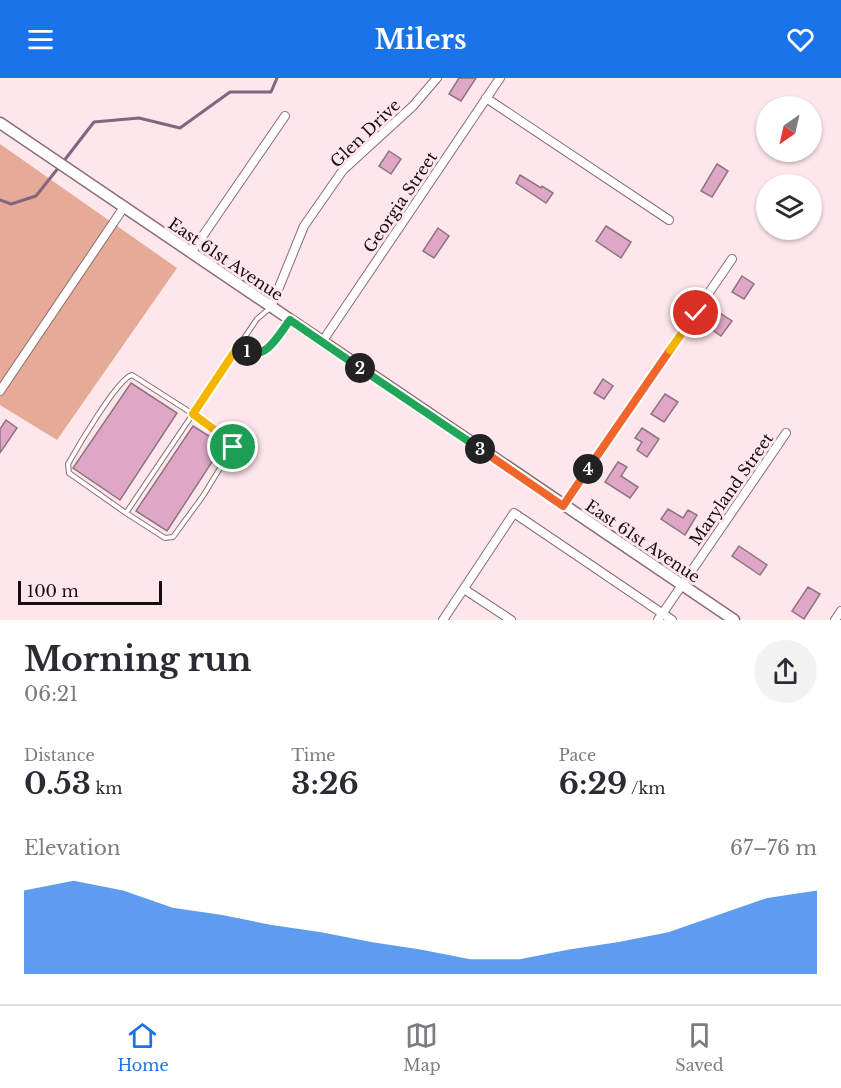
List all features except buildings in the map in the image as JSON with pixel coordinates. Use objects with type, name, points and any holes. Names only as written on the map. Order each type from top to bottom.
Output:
[{"type":"main road","name":"East 61st Avenue","points":[[0,123],[734,620]]},
{"type":"street","name":"Glen Drive","points":[[271,308],[304,226],[343,170],[413,106],[437,78]]},
{"type":"street","name":"Georgia Street","points":[[322,342],[500,78]]},
{"type":"street","points":[[486,98],[669,220]]},
{"type":"street","points":[[191,253],[285,116]]},
{"type":"street","points":[[0,391],[124,207]]},
{"type":"street","points":[[563,506],[732,259]]},
{"type":"street","name":"Maryland Street","points":[[660,617],[786,433]]},
{"type":"street","points":[[443,620],[514,513],[660,617],[672,620]]},
{"type":"street","points":[[464,589],[511,620]]},
{"type":"street","points":[[835,620],[841,611]]},
{"type":"lane","points":[[126,513],[257,319],[271,308]]},
{"type":"lane","points":[[239,345],[249,352],[262,353],[290,320]]},
{"type":"lane","points":[[132,375],[193,414],[231,442],[233,447],[203,496],[173,537],[165,538],[126,513],[69,473],[67,469],[76,450],[110,399],[125,379],[132,375]]},
{"type":"shaded area","points":[[0,144],[177,268],[57,440],[0,405]]},
{"type":"waterway","points":[[63,162],[94,122],[139,118],[180,128],[230,92],[271,92],[277,78]]},
{"type":"waterway","points":[[0,200],[11,204],[36,196],[59,167]]},
{"type":"route","points":[[233,447],[231,442],[193,414],[239,345],[249,352],[262,353],[290,320],[563,506],[696,313]]}]
